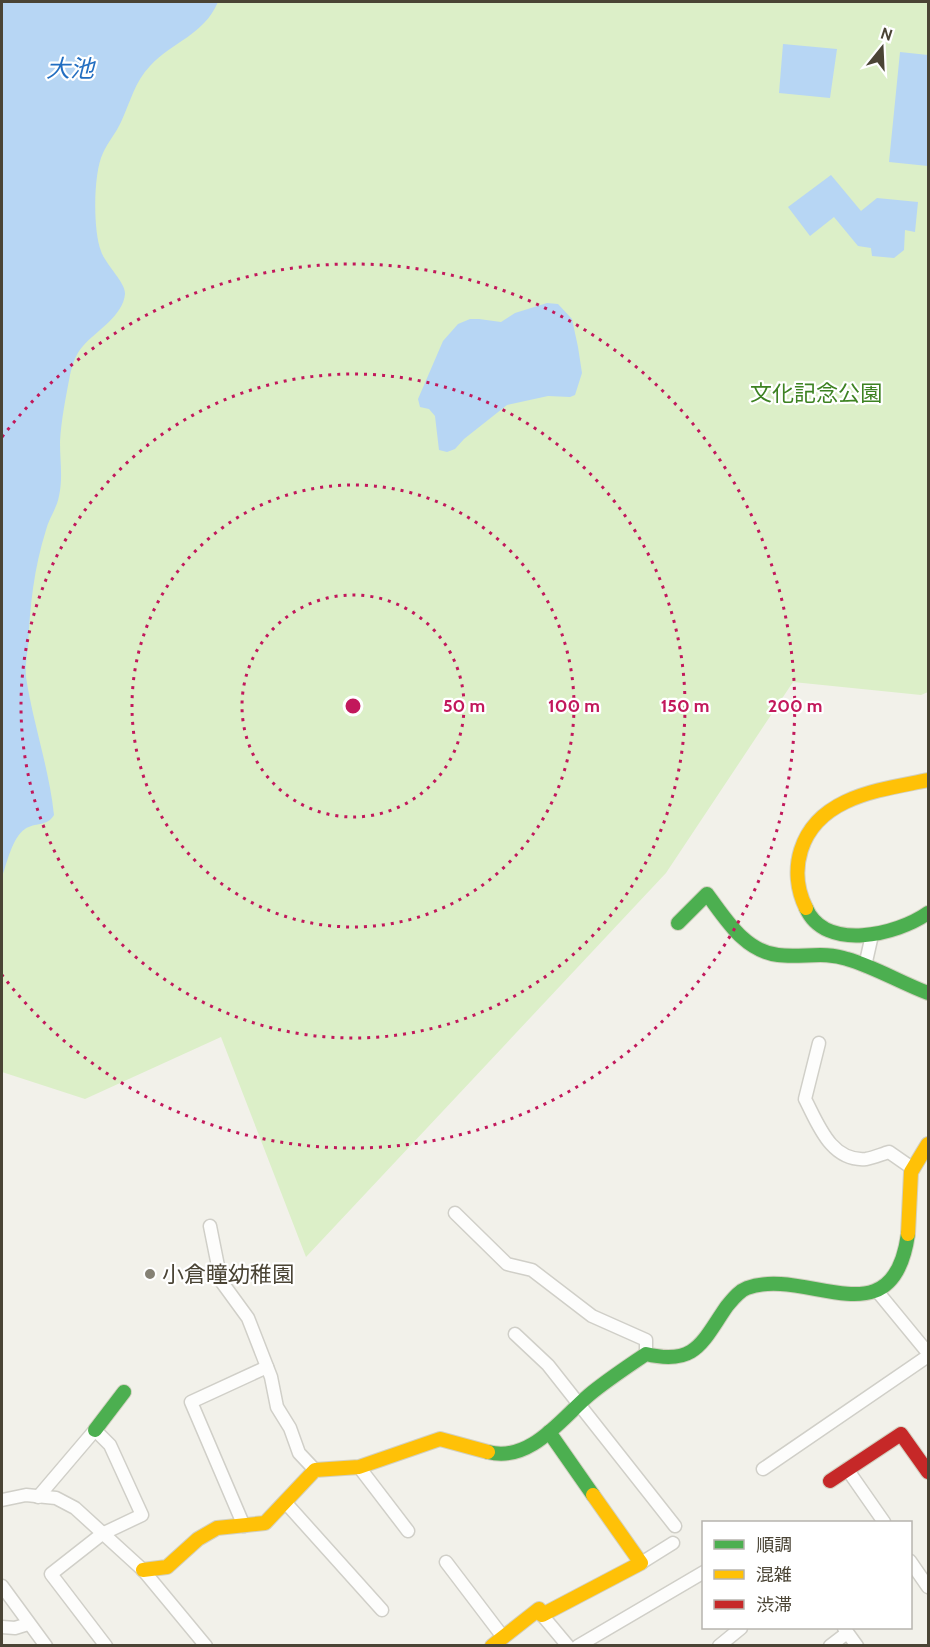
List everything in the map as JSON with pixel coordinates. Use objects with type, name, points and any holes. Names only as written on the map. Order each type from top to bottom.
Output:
[{"type":"street","points":[[928,780],[849,800],[826,813],[808,832],[798,863],[797,879],[800,896],[811,920],[835,932],[854,937],[904,927],[928,913]]},
{"type":"street","points":[[678,922],[707,894],[739,936],[758,948],[778,955],[807,954],[846,958],[928,993]]},
{"type":"street","points":[[865,966],[872,935]]},
{"type":"street","points":[[819,1043],[805,1099],[823,1135],[841,1155],[866,1159],[889,1152],[912,1168]]},
{"type":"street","points":[[646,1354],[662,1360],[688,1356],[699,1347],[734,1296],[747,1287],[786,1284],[833,1295],[877,1291],[893,1277],[906,1255],[912,1168],[928,1144]]},
{"type":"street","points":[[455,1213],[507,1264],[532,1270],[592,1316],[646,1340],[646,1354]]},
{"type":"street","points":[[210,1226],[221,1281],[248,1318],[267,1367],[277,1407],[290,1428],[299,1453],[315,1470]]},
{"type":"street","points":[[763,1469],[928,1354],[877,1291]]},
{"type":"street","points":[[515,1334],[548,1365],[675,1526]]},
{"type":"street","points":[[143,1570],[167,1567],[198,1539],[217,1528],[265,1523],[315,1470],[359,1467],[440,1439],[496,1454],[510,1453],[538,1442],[590,1394],[646,1354]]},
{"type":"street","points":[[244,1526],[191,1402],[267,1367]]},
{"type":"street","points":[[38,1497],[124,1392]]},
{"type":"street","points":[[95,1430],[110,1445],[142,1515],[102,1534],[51,1574],[106,1646]]},
{"type":"street","points":[[549,1432],[641,1563]]},
{"type":"street","points":[[830,1481],[901,1434],[928,1472]]},
{"type":"street","points":[[359,1467],[408,1531]]},
{"type":"street","points":[[848,1469],[883,1521]]},
{"type":"street","points":[[2,1500],[26,1495],[56,1498],[75,1508],[143,1570],[206,1646]]},
{"type":"street","points":[[285,1502],[382,1610]]},
{"type":"street","points":[[542,1615],[641,1563],[673,1543]]},
{"type":"street","points":[[446,1563],[497,1641],[539,1609],[568,1646]]},
{"type":"street","points":[[912,1564],[928,1587]]},
{"type":"street","points":[[578,1646],[702,1573]]},
{"type":"street","points":[[2,1586],[46,1646]]},
{"type":"street","points":[[2,1627],[15,1628],[28,1624]]},
{"type":"street","points":[[719,1646],[740,1629]]},
{"type":"street","points":[[830,1646],[846,1630],[857,1646]]},
{"type":"green space","name":"文化記念公園","points":[[2,2],[928,2],[928,692],[921,695],[793,682],[666,873],[306,1257],[221,1037],[85,1099],[2,1072]]},
{"type":"water","name":"大池","points":[[2,2],[218,2],[212,13],[196,31],[159,57],[145,72],[105,149],[97,174],[95,202],[98,242],[103,256],[122,284],[125,294],[114,316],[81,349],[71,371],[60,442],[60,489],[57,505],[42,544],[31,601],[26,677],[54,815],[48,821],[29,827],[20,833],[2,877]]},
{"type":"water","points":[[783,44],[837,49],[830,98],[779,93]]},
{"type":"water","points":[[900,52],[928,55],[928,166],[889,162]]},
{"type":"water","points":[[831,175],[861,211],[877,198],[918,202],[915,232],[905,230],[904,250],[894,258],[872,256],[871,248],[858,246],[834,217],[810,236],[788,207]]},
{"type":"water","points":[[547,303],[558,304],[572,319],[582,373],[575,395],[570,397],[548,396],[507,405],[464,439],[455,449],[447,452],[439,450],[435,416],[429,409],[420,407],[418,399],[443,341],[458,324],[470,319],[501,322],[515,313]]},
{"type":"traffic: fast","points":[[678,923],[707,894],[746,941],[766,952],[787,956],[839,957],[868,966],[928,993]]},
{"type":"traffic: fast","points":[[806,908],[815,922],[845,935],[881,933],[899,928],[928,913]]},
{"type":"traffic: fast","points":[[488,1452],[503,1454],[518,1451],[544,1437],[596,1389],[646,1354],[663,1357],[687,1354],[704,1340],[727,1306],[747,1288],[771,1284],[844,1294],[866,1293],[885,1285],[899,1267],[908,1234]]},
{"type":"traffic: fast","points":[[95,1430],[124,1392]]},
{"type":"traffic: fast","points":[[549,1432],[593,1495]]},
{"type":"traffic: slow","points":[[806,908],[798,879],[799,857],[809,832],[821,818],[853,798],[928,780]]},
{"type":"traffic: slow","points":[[908,1234],[911,1172],[928,1144]]},
{"type":"traffic: slow","points":[[143,1570],[167,1567],[198,1539],[217,1528],[265,1523],[315,1470],[359,1467],[440,1439],[488,1452]]},
{"type":"traffic: slow","points":[[492,1646],[539,1609],[542,1615],[641,1563],[593,1495]]},
{"type":"traffic: jam","points":[[830,1481],[901,1434],[928,1472]]},
{"type":"place","name":"小倉瞳幼稚園","points":[[150,1274]]}]
